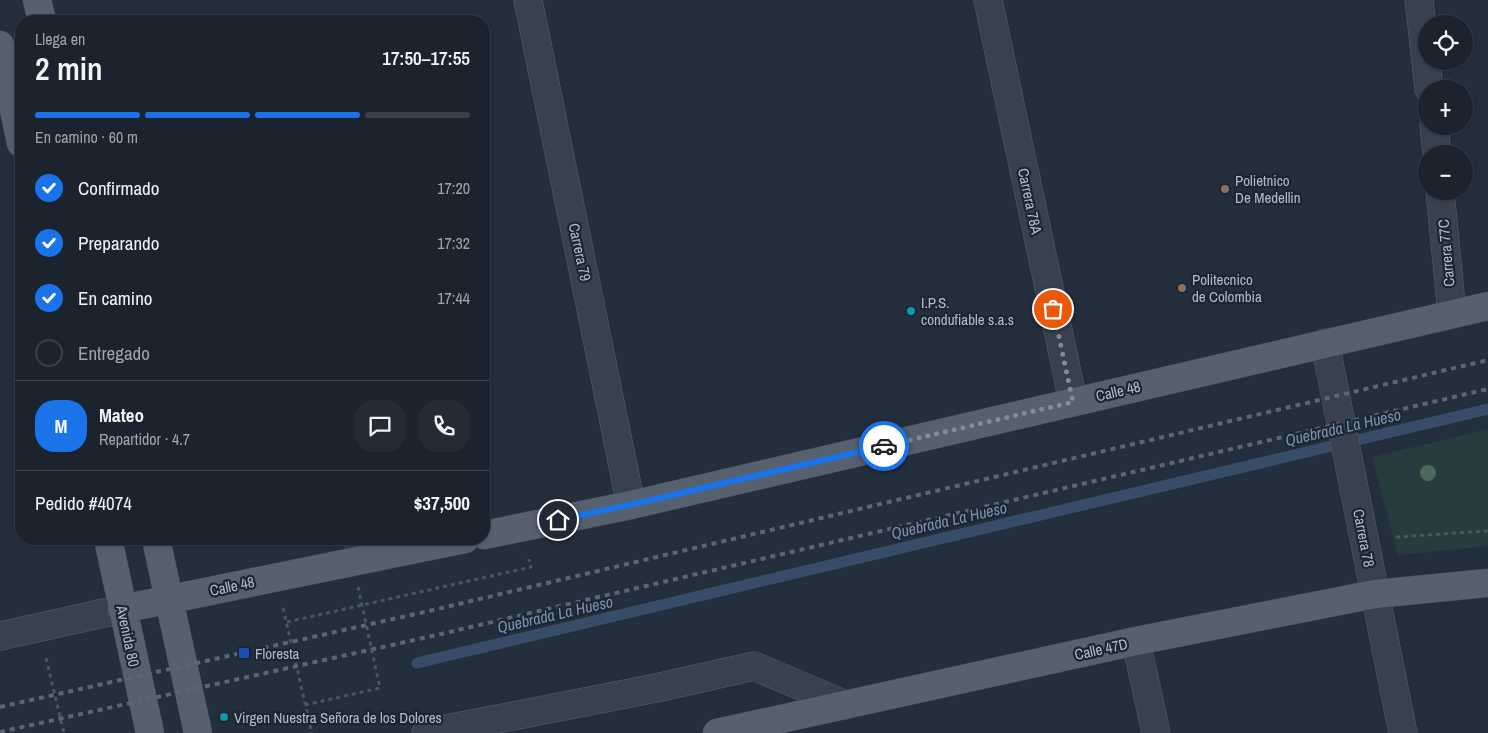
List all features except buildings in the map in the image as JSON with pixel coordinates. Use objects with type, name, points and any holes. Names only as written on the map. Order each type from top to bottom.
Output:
[{"type":"main road","points":[[37,0],[41,15]]},
{"type":"main road","points":[[0,45],[15,115]]},
{"type":"main road","name":"Calle 48","points":[[490,534],[631,505],[1488,306]]},
{"type":"main road","name":"Avenida 80","points":[[109,545],[150,733]]},
{"type":"main road","points":[[157,545],[198,733]]},
{"type":"main road","name":"Calle 48","points":[[122,609],[169,600],[363,548],[397,545]]},
{"type":"main road","name":"Calle 47D","points":[[717,733],[1136,641],[1375,594],[1488,584]]},
{"type":"street","name":"Carrera 79","points":[[528,0],[631,505]]},
{"type":"street","name":"Carrera 78A","points":[[988,0],[1073,402]]},
{"type":"street","points":[[1419,0],[1428,80]]},
{"type":"street","name":"Carrera 77C","points":[[1441,200],[1452,314]]},
{"type":"street","name":"Carrera 78","points":[[1325,343],[1403,733]]},
{"type":"street","name":"Calle 48","points":[[0,636],[122,609]]},
{"type":"street","points":[[1136,641],[1156,733]]},
{"type":"street","points":[[426,733],[656,688],[754,666],[846,705]]},
{"type":"path","points":[[1364,540],[1488,531]]},
{"type":"path","points":[[286,622],[531,566]]},
{"type":"path","points":[[305,705],[380,688],[358,587]]},
{"type":"path","points":[[39,628],[64,733]]},
{"type":"green space","points":[[1488,429],[1488,546],[1398,555],[1372,457]]},
{"type":"waterway","name":"Quebrada La Hueso","points":[[417,663],[1488,409]]},
{"type":"railway","points":[[0,707],[429,611],[1488,360]]},
{"type":"railway","points":[[0,732],[428,637],[1488,389]]},
{"type":"way so far","points":[[884,446],[1073,402],[1053,309]]},
{"type":"place","name":"Polietnico De Medellin","points":[[1225,189]]},
{"type":"place","name":"Politecnico de Colombia","points":[[1182,288]]},
{"type":"place","name":"I.P.S. condufiable s.a.s","points":[[911,311]]},
{"type":"place","name":"Floresta","points":[[244,653]]},
{"type":"place","name":"Virgen Nuestra Señora de los Dolores","points":[[224,717]]},
{"type":"route","points":[[558,520],[884,446]]}]
